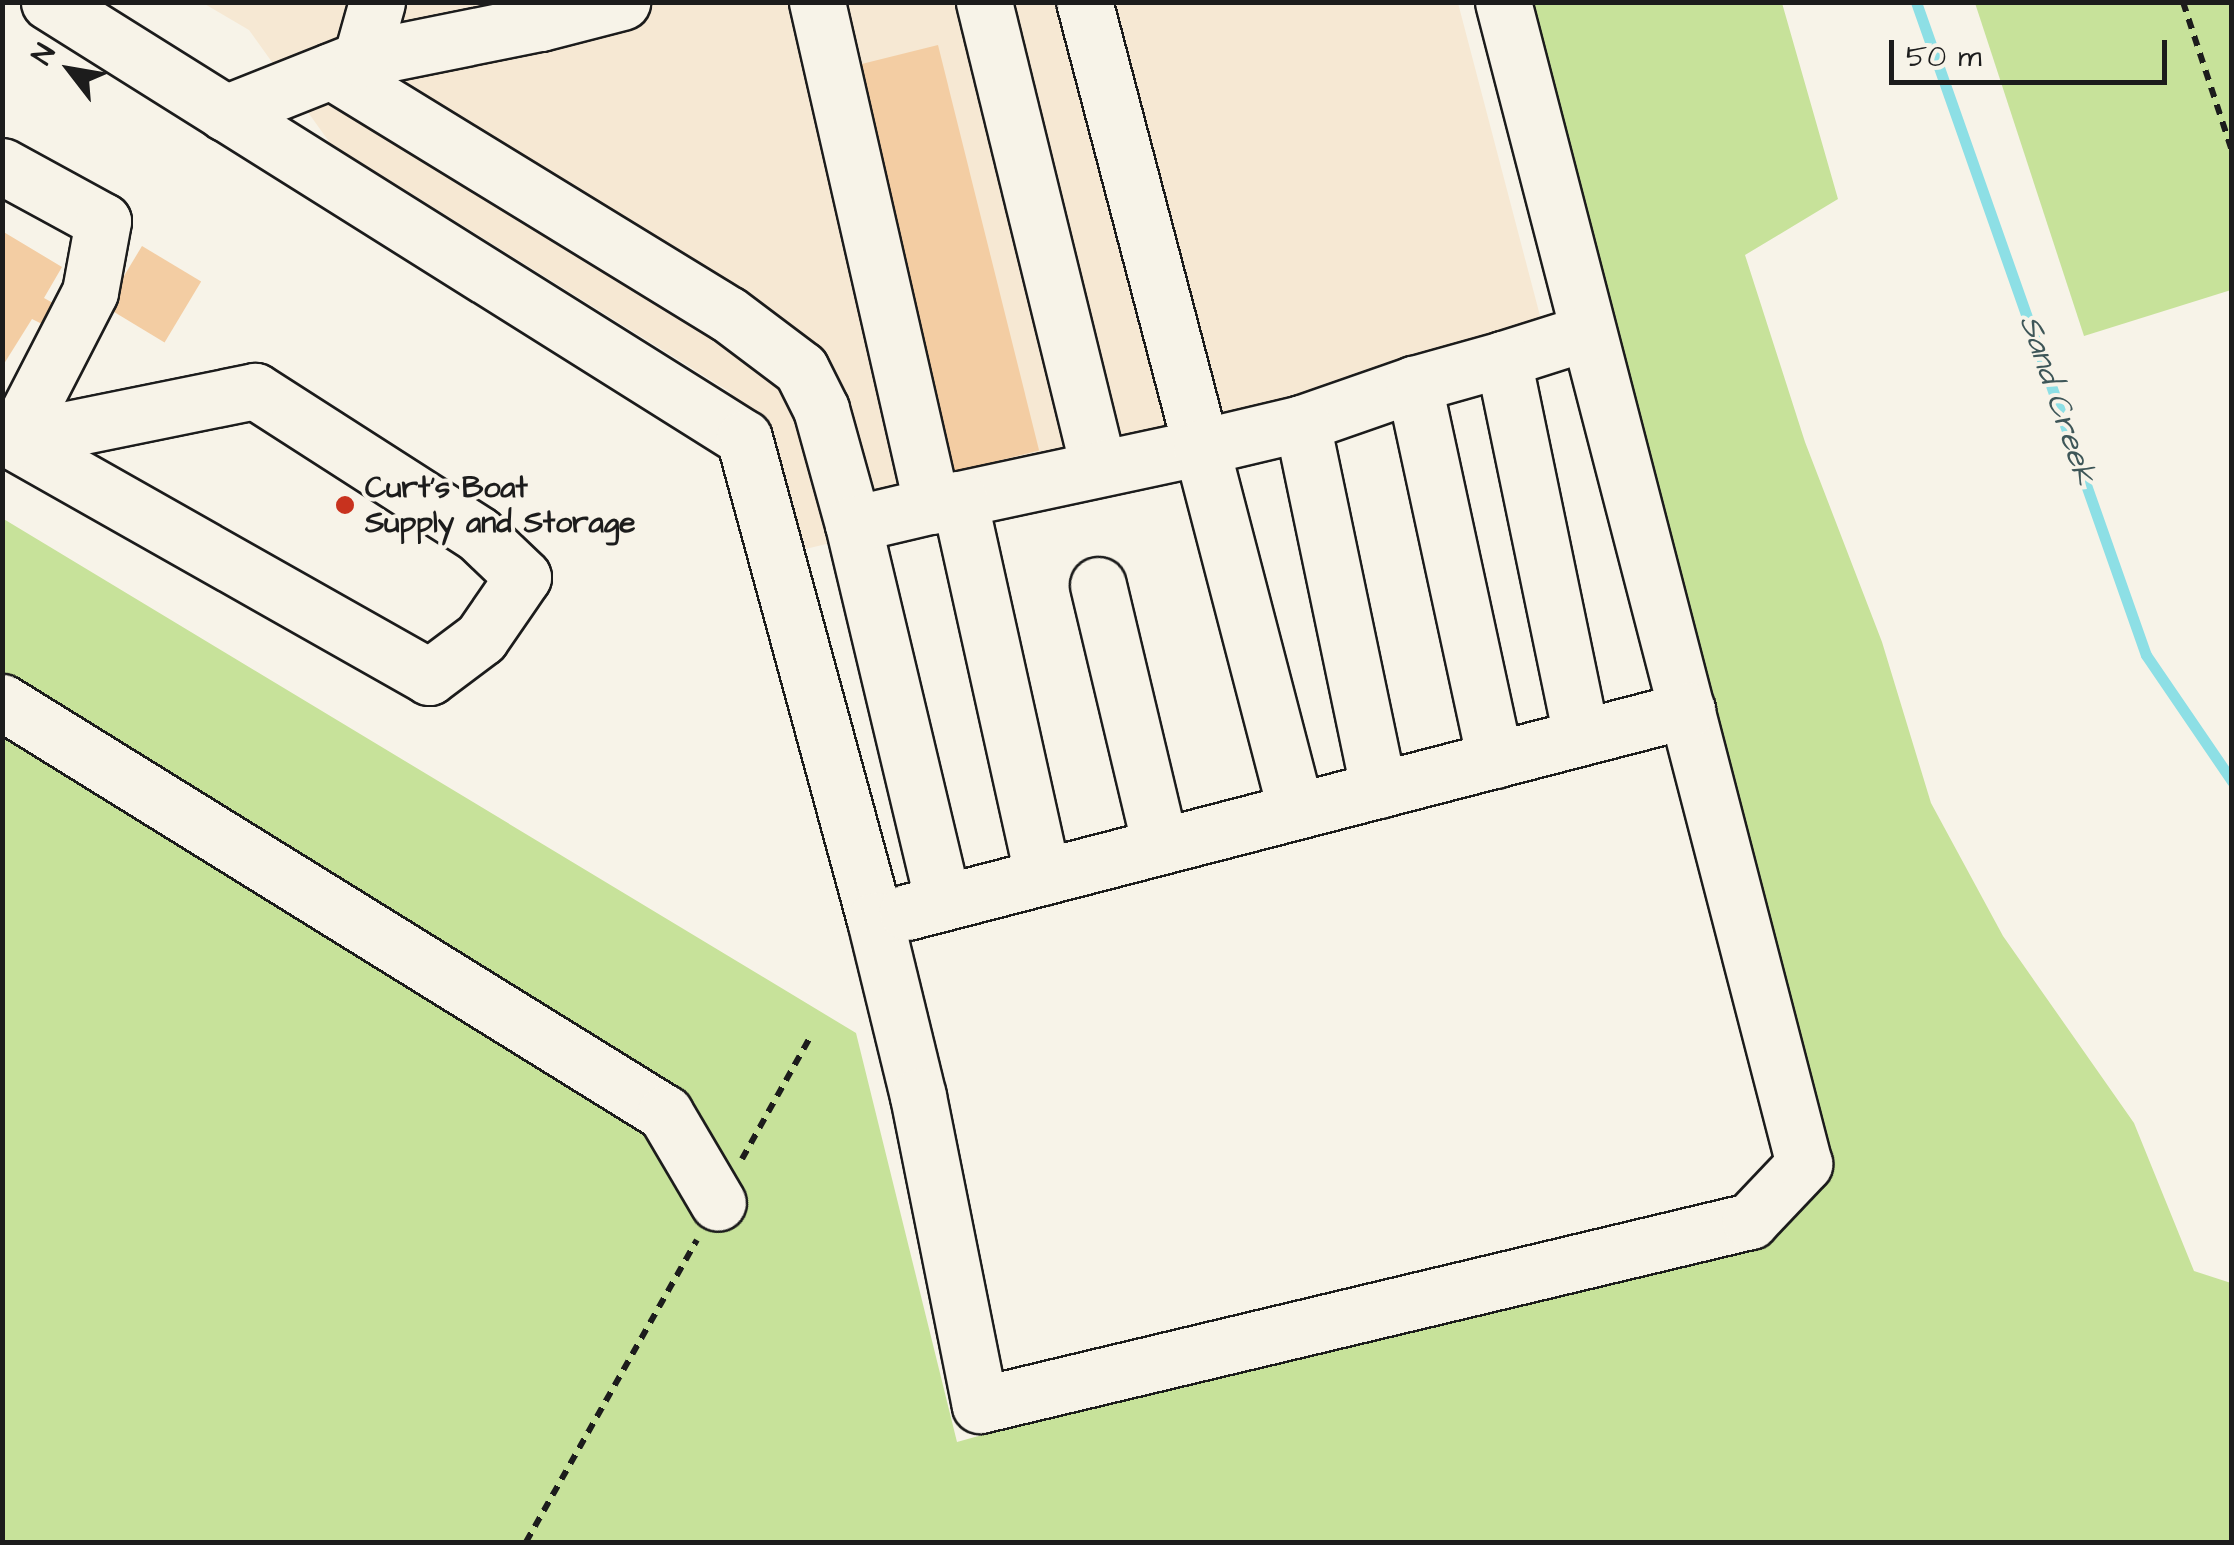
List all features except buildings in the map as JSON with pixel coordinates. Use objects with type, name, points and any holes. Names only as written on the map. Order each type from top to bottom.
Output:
[{"type":"lane","points":[[48,2],[744,438],[876,920],[918,1096],[980,1406],[1750,1221],[1804,1164],[1502,2]]},
{"type":"lane","points":[[346,65],[378,2]]},
{"type":"lane","points":[[225,113],[346,65],[537,13],[622,2]]},
{"type":"lane","points":[[817,2],[1043,877]]},
{"type":"lane","points":[[984,2],[1098,466]]},
{"type":"lane","points":[[1084,2],[1296,811]]},
{"type":"lane","points":[[346,65],[728,314],[801,369],[821,408],[853,524],[944,902]]},
{"type":"lane","points":[[2,166],[103,221],[90,292],[8,437]]},
{"type":"lane","points":[[853,524],[1098,466],[1302,424],[1414,384],[1588,332]]},
{"type":"lane","points":[[1502,359],[1581,737]]},
{"type":"lane","points":[[1414,384],[1495,760]]},
{"type":"lane","points":[[255,391],[478,534],[524,578],[481,638],[430,676],[8,437],[255,391]]},
{"type":"lane","points":[[1302,424],[1380,790]]},
{"type":"lane","points":[[1098,585],[1160,846]]},
{"type":"lane","points":[[2,702],[665,1113],[718,1203]]},
{"type":"lane","points":[[876,920],[1686,710]]},
{"type":"path","points":[[2182,2],[2232,151]]},
{"type":"path","points":[[526,1542],[812,1034]]},
{"type":"shaded area","points":[[203,3],[1458,3],[1555,373],[801,550],[730,392],[330,143],[249,30]]},
{"type":"green space","points":[[1503,3],[1782,3],[1838,199],[1745,255],[1805,442],[1882,642],[1931,803],[2003,936],[2134,1123],[2194,1271],[2231,1283],[2231,1542],[3,1542],[2,518],[856,1033],[957,1442],[1750,1221],[1804,1163]]},
{"type":"green space","points":[[1975,3],[2231,3],[2231,290],[2084,336]]},
{"type":"waterway","name":"Sand Creek","points":[[1916,2],[2146,655],[2232,781]]},
{"type":"place","name":"Curt's Boat Supply and Storage","points":[[345,505]]}]
